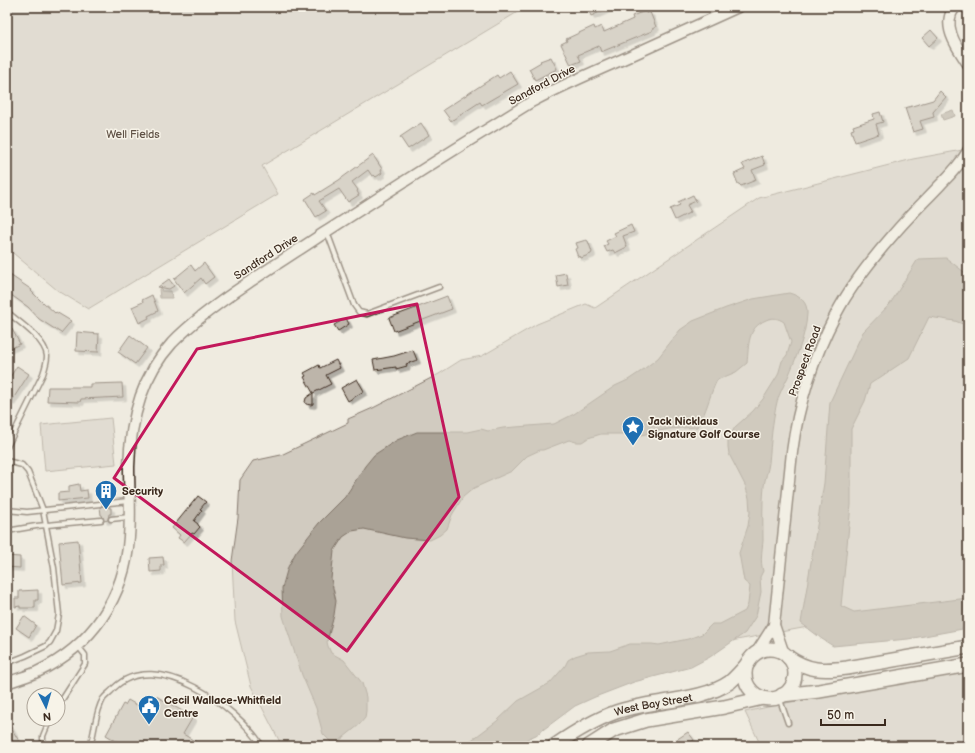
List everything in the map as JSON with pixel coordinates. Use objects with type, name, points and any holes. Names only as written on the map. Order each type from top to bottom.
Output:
[{"type":"main road","points":[[968,647],[828,670],[819,670],[799,665],[786,655],[771,650],[760,652],[752,658],[745,670],[747,684],[753,692],[763,698],[770,699],[968,665]]},
{"type":"main road","points":[[781,696],[789,690],[794,680],[794,669],[786,655]]},
{"type":"main road","name":"West Bay Street","points":[[554,746],[588,725],[615,712],[718,689],[734,678],[752,658]]},
{"type":"main road","name":"West Bay Street","points":[[589,746],[614,730],[646,720],[724,707],[763,698]]},
{"type":"street","name":"Sandford Drive","points":[[7,683],[36,672],[61,659],[78,646],[102,618],[117,591],[128,554],[130,517],[129,466],[135,413],[145,384],[162,355],[172,343],[228,296],[452,151],[534,101],[738,7]]},
{"type":"street","points":[[955,7],[950,15],[950,27],[956,47],[968,64]]},
{"type":"street","name":"Prospect Road","points":[[752,658],[774,625],[795,430],[805,391],[820,349],[836,313],[861,274],[893,235],[951,174],[968,151]]},
{"type":"street","name":"Prospect Road","points":[[774,625],[786,655]]},
{"type":"lane","points":[[327,232],[354,305],[359,312],[367,314],[380,310],[439,287]]},
{"type":"lane","points":[[7,312],[30,330],[41,342],[46,350],[47,359],[43,374],[7,447]]},
{"type":"lane","points":[[7,461],[22,465],[28,472],[43,510],[54,568],[59,614],[58,626],[53,637],[46,646],[7,663]]},
{"type":"lane","points":[[109,503],[130,501]]},
{"type":"lane","points":[[7,510],[26,512],[100,504]]},
{"type":"lane","points":[[111,519],[130,517]]},
{"type":"lane","points":[[7,531],[30,526],[101,520]]},
{"type":"lane","points":[[66,694],[85,664],[85,654],[78,646]]},
{"type":"lane","points":[[90,746],[96,718],[103,699],[119,684],[130,677],[145,674],[161,674],[175,678],[220,703],[241,720],[262,746]]},
{"type":"lane","points":[[781,696],[788,723]]},
{"type":"lane","points":[[43,746],[43,736],[47,727]]},
{"type":"highlighted area","points":[[417,304],[459,497],[347,651],[114,478],[197,349]]},
{"type":"green space","name":"Well Fields","points":[[7,7],[526,7],[262,166],[278,194],[88,309],[57,290],[7,248]]},
{"type":"green space","name":"Jack Nicklaus Signature Golf Course","points":[[968,149],[968,619],[819,625],[676,651],[484,746],[282,746],[251,686],[235,621],[232,561],[238,518],[240,480],[253,461],[281,455],[348,423],[348,419],[373,408],[439,374],[461,360],[482,356],[537,324],[586,304],[595,308],[759,198],[913,159]]},
{"type":"green space","points":[[111,418],[116,464],[45,471],[41,425]]},
{"type":"green space","points":[[968,672],[968,746],[761,746],[745,712],[791,702]]},
{"type":"shaded area","points":[[953,110],[955,116],[943,120],[941,114]]},
{"type":"shaded area","points":[[946,258],[968,275],[968,326],[955,321],[929,317],[909,358],[870,384],[865,401],[851,429],[851,505],[841,606],[854,612],[968,598],[968,628],[908,639],[833,646],[801,623],[824,483],[830,402],[863,332],[890,304],[918,259]]},
{"type":"shaded area","points":[[162,288],[161,291],[171,291],[172,298],[160,298],[159,289]]},
{"type":"shaded area","points":[[789,293],[797,296],[805,303],[807,310],[805,330],[775,410],[769,463],[763,493],[763,541],[761,560],[763,571],[760,577],[761,592],[756,616],[745,633],[710,657],[691,667],[634,682],[575,706],[536,735],[517,746],[460,746],[473,739],[497,721],[518,701],[550,683],[565,666],[568,660],[575,656],[588,652],[610,651],[630,644],[659,645],[688,639],[702,634],[712,624],[720,624],[745,611],[748,604],[750,586],[744,581],[739,553],[748,526],[750,512],[749,498],[745,485],[729,454],[728,440],[735,427],[753,411],[763,399],[778,375],[782,361],[787,355],[791,342],[784,322],[775,318],[771,318],[760,323],[752,332],[747,363],[736,372],[717,380],[703,416],[697,427],[669,429],[641,435],[601,434],[588,438],[582,442],[569,440],[540,450],[527,456],[512,471],[474,488],[463,497],[452,515],[447,529],[440,535],[430,540],[405,538],[364,529],[352,531],[343,537],[334,551],[331,579],[336,601],[327,642],[331,653],[344,660],[362,683],[366,697],[366,711],[365,718],[359,725],[339,741],[332,743],[323,734],[316,708],[302,675],[283,616],[282,588],[288,567],[296,552],[319,523],[345,497],[374,455],[397,440],[417,432],[467,432],[481,429],[488,431],[503,428],[554,424],[574,414],[615,386],[640,372],[658,358],[680,330],[693,321],[753,299]]},
{"type":"building","points":[[587,7],[611,7],[591,16]]},
{"type":"building","points":[[645,11],[646,13],[650,12],[656,27],[652,29],[652,31],[601,52],[599,46],[578,55],[581,61],[571,65],[561,44],[567,41],[566,39],[594,26],[595,29],[601,26],[604,32],[633,19],[632,16]]},
{"type":"building","points":[[931,30],[938,38],[929,46],[922,38]]},
{"type":"building","points":[[551,57],[557,69],[535,80],[529,69],[541,62],[540,61]]},
{"type":"building","points":[[510,71],[518,84],[482,105],[480,102],[451,121],[443,110],[497,75],[499,78]]},
{"type":"building","points":[[940,91],[946,97],[933,112],[934,117],[920,121],[923,129],[913,132],[905,108],[933,100]]},
{"type":"building","points":[[880,112],[883,122],[876,124],[879,134],[855,142],[851,130],[854,129],[853,126],[874,119],[873,114]]},
{"type":"building","points":[[421,123],[429,135],[408,149],[400,137]]},
{"type":"building","points":[[373,155],[382,169],[382,173],[376,177],[374,175],[372,176],[368,170],[352,182],[358,190],[359,195],[348,202],[339,189],[319,201],[326,211],[316,217],[305,199],[314,193],[315,195],[339,180]]},
{"type":"building","points":[[762,156],[765,165],[752,170],[756,180],[741,186],[738,184],[734,174],[745,169],[742,164]]},
{"type":"building","points":[[693,195],[696,201],[687,205],[691,212],[675,220],[670,209],[680,205],[678,202]]},
{"type":"building","points":[[631,225],[634,232],[623,236],[627,247],[615,253],[613,250],[607,252],[604,246],[608,244],[606,241],[616,236],[614,233]]},
{"type":"building","points":[[586,240],[588,241],[592,252],[591,254],[581,258],[580,256],[578,257],[575,249],[578,248],[576,243]]},
{"type":"building","points":[[204,263],[214,277],[205,284],[201,278],[184,293],[174,279],[191,265],[195,271]]},
{"type":"building","points":[[7,273],[32,290],[31,291],[55,313],[56,312],[71,321],[61,333],[39,319],[28,307],[7,292]]},
{"type":"building","points":[[566,273],[568,285],[558,287],[556,275]]},
{"type":"building","points":[[169,279],[174,286],[169,289],[158,287]]},
{"type":"building","points":[[152,295],[158,311],[139,323],[132,307],[143,302],[142,300]]},
{"type":"building","points":[[447,296],[452,309],[394,331],[389,318]]},
{"type":"building","points":[[346,318],[349,324],[338,331],[334,325]]},
{"type":"building","points":[[12,329],[20,344],[7,350],[7,332]]},
{"type":"building","points":[[77,332],[99,334],[98,352],[76,351]]},
{"type":"building","points":[[130,335],[147,348],[135,364],[118,352]]},
{"type":"building","points":[[413,350],[417,360],[406,364],[407,366],[396,369],[396,367],[375,370],[373,360],[394,356]]},
{"type":"building","points":[[336,360],[340,368],[326,375],[331,384],[313,393],[304,377],[306,376],[304,373],[319,365],[320,368]]},
{"type":"building","points":[[17,366],[29,374],[11,402],[7,399],[7,382]]},
{"type":"building","points":[[357,379],[364,391],[348,401],[341,388]]},
{"type":"building","points":[[122,383],[123,397],[81,399],[80,402],[47,401],[48,387],[90,387],[90,384]]},
{"type":"building","points":[[313,393],[313,404],[306,404],[306,398]]},
{"type":"building","points":[[79,484],[80,491],[87,490],[88,498],[58,501],[58,493],[69,492],[69,486]]},
{"type":"building","points":[[198,496],[206,502],[200,509],[202,510],[194,521],[200,527],[184,542],[178,538],[180,535],[172,528]]},
{"type":"building","name":"Security","points":[[106,502],[109,508],[111,508],[111,514],[109,514],[108,520],[104,521],[101,515],[100,507]]},
{"type":"building","points":[[78,540],[82,583],[63,585],[59,542]]},
{"type":"building","points":[[7,556],[20,557],[20,568],[7,567]]},
{"type":"building","points":[[163,557],[164,565],[161,565],[161,571],[150,572],[149,558]]},
{"type":"building","points":[[38,590],[38,600],[35,600],[35,608],[20,608],[20,606],[15,607],[15,598],[19,598],[19,591]]},
{"type":"building","points":[[24,616],[36,625],[29,637],[16,628]]},
{"type":"building","name":"Cecil Wallace-Whitfield Centre","points":[[156,696],[193,717],[183,734],[203,746],[125,746],[106,735],[123,704],[125,705],[128,700],[147,711]]},
{"type":"building","points":[[7,720],[13,731],[22,746],[7,746]]},
{"type":"building","points":[[688,732],[694,740],[686,746],[680,746],[676,740]]},
{"type":"place","name":"Jack Nicklaus Signature Golf Course","points":[[633,446]]},
{"type":"place","name":"Security","points":[[106,510]]},
{"type":"place","name":"Cecil Wallace-Whitfield Centre","points":[[149,726]]}]
